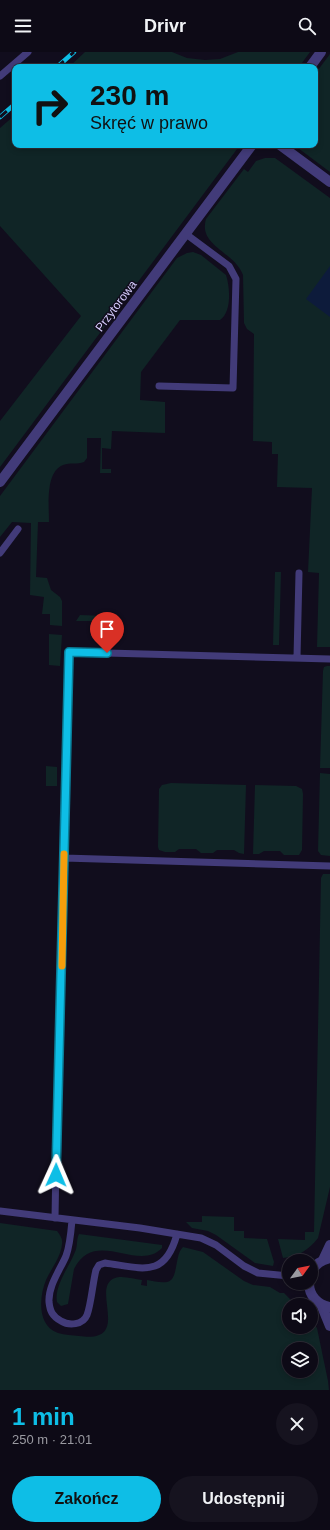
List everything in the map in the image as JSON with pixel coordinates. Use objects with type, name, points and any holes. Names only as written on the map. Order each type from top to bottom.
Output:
[{"type":"street","points":[[312,64],[321,52]]},
{"type":"street","name":"Przytorowa","points":[[0,482],[250,148]]},
{"type":"street","points":[[284,148],[330,182]]},
{"type":"street","points":[[326,1259],[330,1245]]},
{"type":"street","points":[[310,1290],[311,1293],[325,1305],[330,1326]]},
{"type":"lane","points":[[14,64],[28,52]]},
{"type":"lane","points":[[0,76],[12,66]]},
{"type":"lane","points":[[159,386],[233,388],[236,279],[229,266],[186,234]]},
{"type":"lane","points":[[0,553],[18,529]]},
{"type":"lane","points":[[297,657],[299,573]]},
{"type":"lane","points":[[55,1218],[69,652],[330,659]]},
{"type":"lane","points":[[64,858],[330,866]]},
{"type":"lane","points":[[0,1210],[201,1238],[216,1245],[244,1266],[258,1273],[282,1275]]},
{"type":"lane","points":[[72,1220],[66,1255],[52,1286],[49,1300],[50,1313],[63,1323],[79,1323],[87,1315],[96,1270],[99,1265],[106,1263],[148,1269],[155,1267],[168,1256],[175,1244],[177,1234]]},
{"type":"green space","points":[[85,52],[172,52],[187,58],[205,60],[220,59],[238,52],[310,52],[301,64],[72,64]]},
{"type":"green space","points":[[330,54],[330,172],[298,148],[318,148],[318,70]]},
{"type":"green space","points":[[12,118],[12,148],[238,148],[0,467],[0,421],[81,316],[0,226],[0,128]]},
{"type":"green space","points":[[265,158],[275,158],[330,198],[330,647],[317,647],[319,573],[308,572],[312,488],[277,487],[278,454],[272,454],[272,442],[253,441],[254,334],[247,329],[244,323],[243,275],[232,260],[207,236],[205,228],[206,219],[244,169],[248,172],[256,161]]},
{"type":"green space","points":[[193,252],[201,255],[226,275],[229,292],[227,311],[220,320],[180,320],[141,372],[140,400],[165,402],[165,433],[112,431],[111,449],[102,448],[102,469],[111,469],[111,473],[100,473],[101,438],[87,438],[87,458],[84,462],[63,465],[57,469],[53,475],[49,490],[49,522],[38,522],[36,577],[47,578],[51,590],[60,597],[62,601],[62,626],[50,625],[50,614],[42,614],[44,597],[30,595],[31,523],[12,522],[0,537],[0,496],[177,258]]},
{"type":"green space","points":[[275,572],[281,572],[279,645],[273,645]]},
{"type":"green space","points":[[80,615],[107,616],[107,621],[76,621]]},
{"type":"green space","points":[[49,634],[62,635],[60,666],[49,665]]},
{"type":"green space","points":[[330,666],[330,768],[320,768],[323,671],[324,667]]},
{"type":"green space","points":[[46,766],[57,767],[57,786],[46,786]]},
{"type":"green space","points":[[320,773],[330,774],[330,856],[321,855],[318,851]]},
{"type":"green space","points":[[171,783],[246,785],[244,854],[234,850],[217,850],[213,853],[201,853],[196,849],[179,849],[175,852],[165,852],[159,850],[159,789],[162,785]]},
{"type":"green space","points":[[255,785],[296,786],[302,789],[302,850],[299,855],[284,855],[280,851],[264,851],[259,854],[253,854]]},
{"type":"green space","points":[[323,874],[330,874],[330,1187],[318,1238],[311,1246],[302,1252],[298,1254],[282,1254],[278,1239],[305,1240],[305,1232],[314,1232],[321,878]]},
{"type":"green space","points":[[202,1216],[234,1217],[234,1231],[244,1231],[244,1238],[267,1239],[274,1262],[273,1266],[255,1263],[216,1235],[208,1231],[192,1228],[186,1222],[202,1222]]},
{"type":"green space","points":[[0,1223],[57,1231],[61,1237],[61,1249],[58,1258],[46,1280],[41,1302],[43,1318],[46,1324],[58,1333],[66,1335],[95,1336],[104,1332],[108,1324],[106,1292],[108,1283],[115,1278],[121,1277],[142,1280],[141,1285],[147,1286],[147,1280],[167,1282],[173,1277],[178,1256],[183,1247],[203,1252],[244,1281],[253,1285],[270,1287],[280,1293],[284,1293],[289,1298],[282,1298],[282,1334],[318,1333],[329,1390],[0,1390]]},
{"type":"green space","points":[[79,1234],[162,1245],[162,1248],[152,1254],[141,1256],[105,1250],[93,1252],[83,1257],[74,1269],[68,1304],[61,1306],[57,1302],[58,1290],[76,1250]]},
{"type":"water","points":[[330,266],[330,317],[306,299]]},
{"type":"railway","points":[[60,64],[74,52]]},
{"type":"railway","points":[[0,117],[12,107]]},
{"type":"slow traffic","points":[[62,966],[64,854]]},
{"type":"route","points":[[56,1175],[69,652],[107,653]]}]
